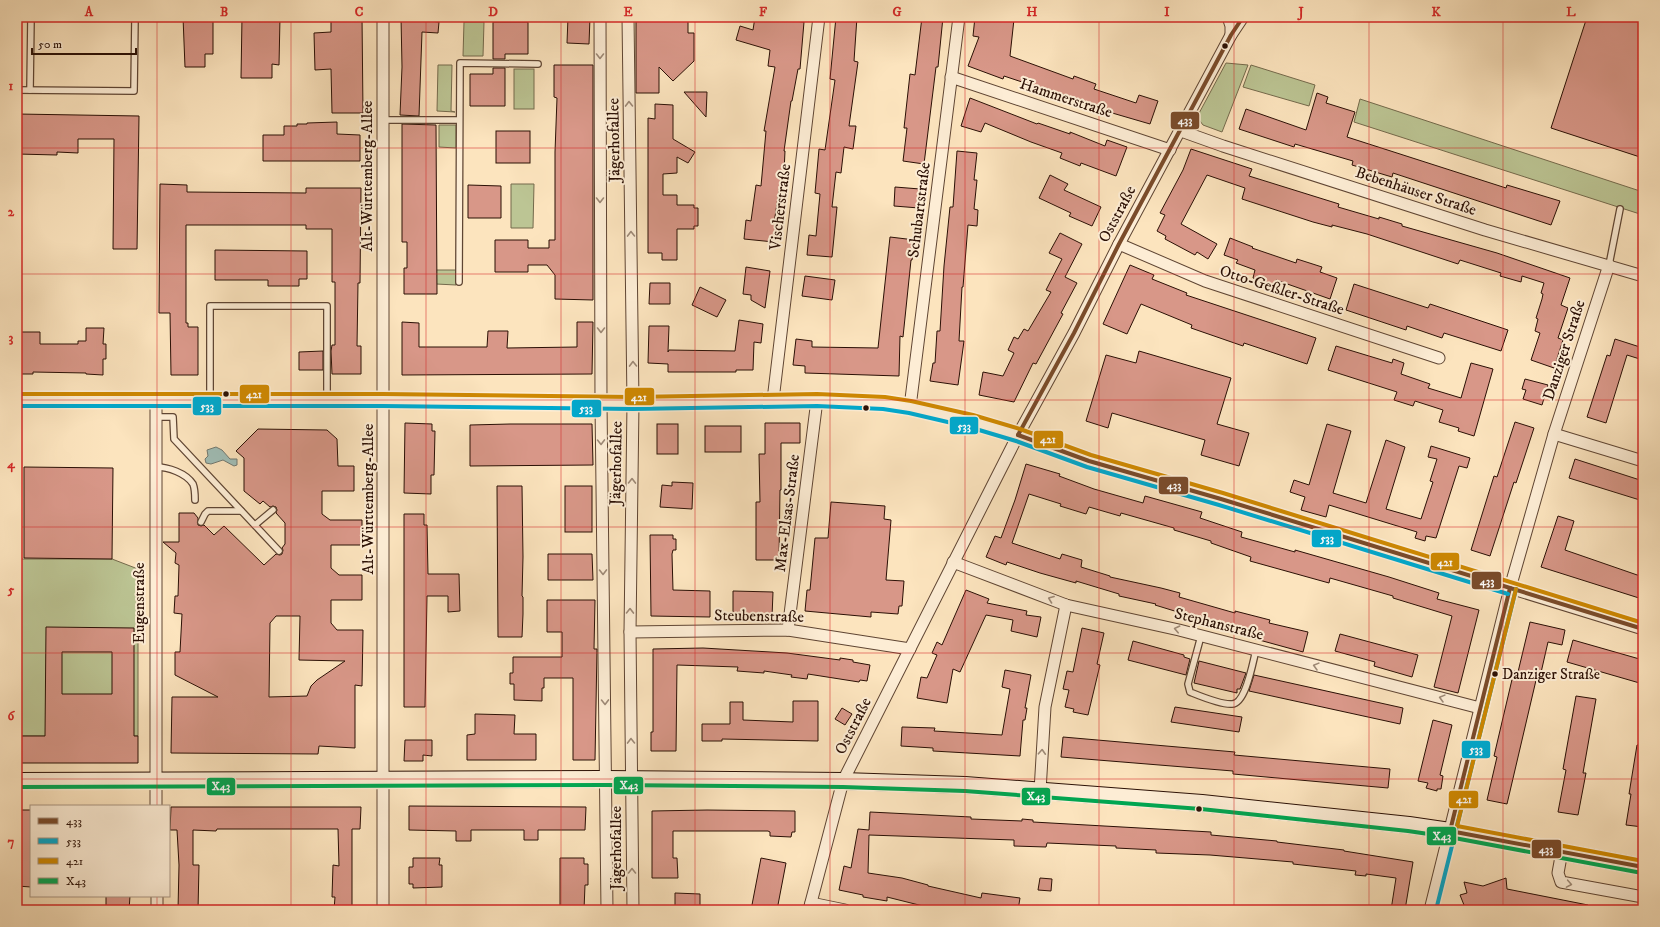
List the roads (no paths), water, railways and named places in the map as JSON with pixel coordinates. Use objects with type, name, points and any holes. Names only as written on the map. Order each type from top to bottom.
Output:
[{"type":"main road","points":[[17,781],[632,779],[843,780],[965,785],[1202,803],[1450,831],[1643,867]]},
{"type":"street","name":"Alt-Württemberg-Allee","points":[[383,17],[383,910]]},
{"type":"street","name":"Jägerhofallee","points":[[600,17],[601,402],[607,910]]},
{"type":"street","name":"Jägerhofallee","points":[[628,17],[633,403],[630,632],[633,910]]},
{"type":"street","name":"Vischerstraße","points":[[773,400],[819,17]]},
{"type":"street","name":"Schubartstraße","points":[[910,407],[951,77],[960,17]]},
{"type":"street","points":[[1228,17],[1231,26],[1231,35]]},
{"type":"street","name":"Oststraße","points":[[810,907],[843,780],[1018,435],[1231,35],[1243,17]]},
{"type":"street","name":"Hammerstraße","points":[[951,77],[1170,150]]},
{"type":"street","name":"Bebenhäuser Straße","points":[[1181,131],[1223,146],[1485,230],[1643,276]]},
{"type":"street","name":"Otto-Geßler-Straße","points":[[1119,244],[1205,281],[1439,358]]},
{"type":"street","name":"Danziger Straße","points":[[1430,910],[1510,588],[1554,434],[1609,265]]},
{"type":"street","points":[[17,400],[383,400],[633,403],[817,400],[884,403],[910,407],[971,421],[1018,435],[1089,461],[1221,499],[1643,629]]},
{"type":"street","name":"Eugenstraße","points":[[156,400],[156,805]]},
{"type":"street","name":"Max-Elsas-Straße","points":[[788,630],[817,400]]},
{"type":"street","points":[[1554,434],[1643,461]]},
{"type":"street","name":"Stephanstraße","points":[[953,562],[1066,605],[1202,636],[1480,708]]},
{"type":"street","points":[[1040,791],[1045,707],[1066,605]]},
{"type":"street","name":"Steubenstraße","points":[[630,632],[788,630],[910,649]]},
{"type":"street","points":[[1562,851],[1558,873],[1561,882],[1643,897]]},
{"type":"street","points":[[157,897],[157,910]]},
{"type":"street","points":[[810,907],[845,910]]},
{"type":"lane","points":[[30,90],[31,17]]},
{"type":"lane","points":[[17,90],[134,91],[135,17]]},
{"type":"lane","points":[[459,282],[460,63],[538,64]]},
{"type":"lane","points":[[383,120],[459,120]]},
{"type":"lane","points":[[1609,265],[1620,209]]},
{"type":"lane","points":[[210,400],[210,306],[326,306],[327,400]]},
{"type":"lane","points":[[156,417],[173,417],[179,412]]},
{"type":"lane","points":[[173,417],[174,439],[279,551]]},
{"type":"lane","points":[[156,467],[167,467],[186,478],[193,484],[195,500]]},
{"type":"lane","points":[[255,525],[273,510]]},
{"type":"lane","points":[[201,522],[204,514],[208,511],[241,511]]},
{"type":"lane","points":[[1202,636],[1188,684],[1190,692],[1210,699],[1233,704],[1239,701],[1246,688],[1256,650]]},
{"type":"water","points":[[216,447],[222,450],[230,459],[237,459],[237,465],[234,466],[223,460],[211,464],[206,463],[205,459],[208,456],[207,450]]},
{"type":"place","name":"Danziger Straße","points":[[1495,674]]}]
